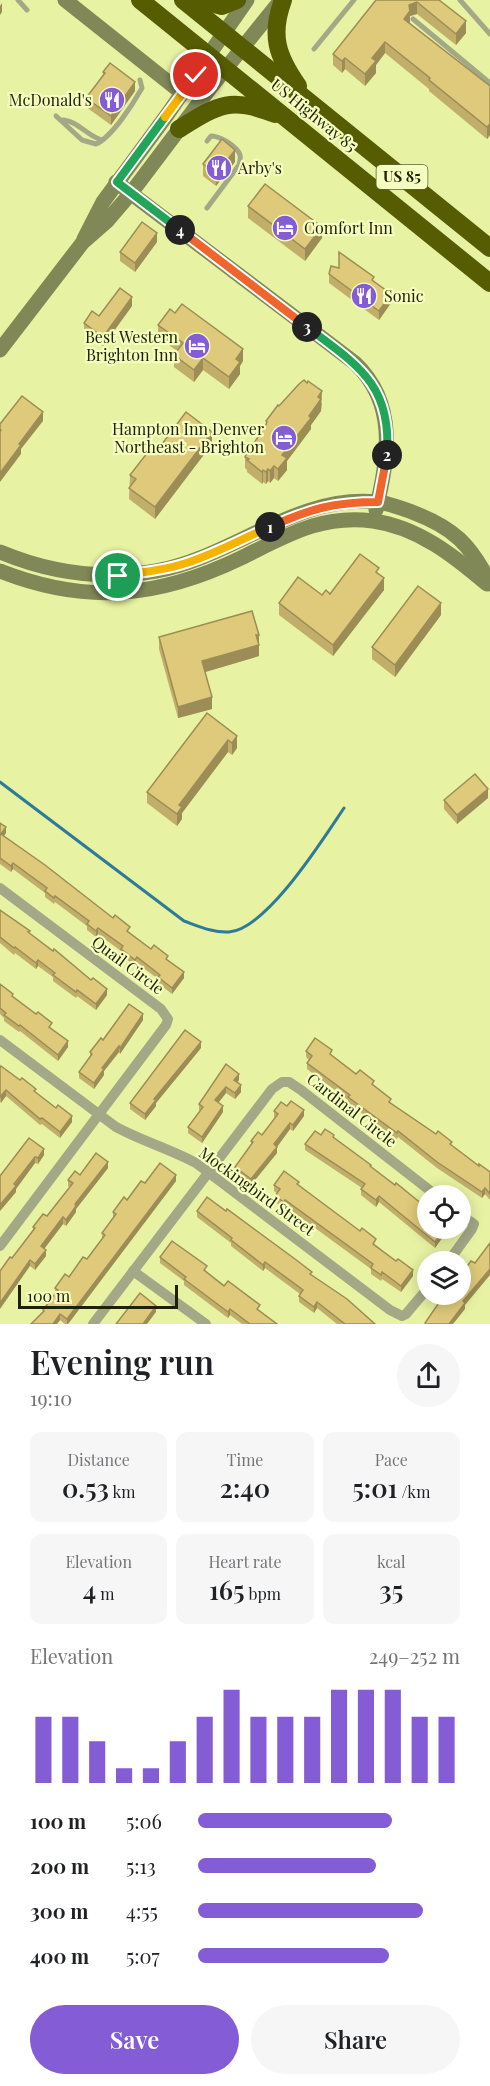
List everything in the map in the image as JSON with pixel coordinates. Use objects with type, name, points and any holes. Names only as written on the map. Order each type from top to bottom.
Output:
[{"type":"highway","name":"US Highway 85","points":[[141,0],[490,283]]},
{"type":"highway","name":"US Highway 85","points":[[183,0],[490,248]]},
{"type":"highway","points":[[201,0],[222,6],[237,0]]},
{"type":"highway","points":[[282,0],[276,25],[277,49],[295,81],[314,106]]},
{"type":"highway","points":[[179,129],[208,111],[234,104],[254,107],[291,121]]},
{"type":"main road","points":[[65,0],[183,93]]},
{"type":"main road","points":[[83,242],[96,213],[117,182],[183,93],[247,0]]},
{"type":"main road","points":[[0,350],[83,242],[107,221],[131,193],[225,69],[282,0]]},
{"type":"main road","points":[[117,182],[355,363],[369,378],[379,398],[387,433],[387,459],[373,521]]},
{"type":"main road","points":[[0,552],[43,568],[84,574],[118,576],[157,571],[181,565],[233,544],[302,512],[327,505],[378,502],[425,517],[460,538],[477,558],[490,585]]},
{"type":"main road","points":[[0,571],[57,589],[110,594],[136,592],[168,585],[225,565],[307,526],[341,521],[373,521],[400,527],[435,544],[490,585]]},
{"type":"main road","points":[[233,544],[240,558]]},
{"type":"main road","points":[[218,550],[225,565]]},
{"type":"street","name":"Quail Circle","points":[[0,888],[161,1009],[168,1019],[166,1025],[98,1115]]},
{"type":"street","name":"Mockingbird Street","points":[[0,1041],[98,1115],[133,1136],[177,1153],[208,1173],[390,1310],[402,1316],[417,1301]]},
{"type":"street","name":"Cardinal Circle","points":[[208,1173],[272,1089],[286,1082],[301,1090],[423,1185]]},
{"type":"street","points":[[0,1246],[98,1115]]},
{"type":"street","points":[[93,1324],[208,1173]]},
{"type":"street","points":[[133,1270],[206,1324]]},
{"type":"lane","points":[[18,0],[27,10]]},
{"type":"lane","points":[[314,50],[354,0]]},
{"type":"lane","points":[[460,0],[490,34]]},
{"type":"lane","points":[[413,19],[490,83]]},
{"type":"lane","points":[[56,116],[72,122],[90,136],[102,140],[133,102],[142,88],[141,80]]},
{"type":"lane","points":[[207,141],[212,136],[218,136],[238,151],[241,159],[207,208]]},
{"type":"building","points":[[376,0],[439,0],[466,21],[456,34],[417,2],[409,5],[410,11],[404,19],[490,86],[490,124],[487,127],[385,42],[372,58],[376,61],[365,74],[345,58],[342,61],[333,54]]},
{"type":"building","name":"McDonald's","points":[[110,63],[135,82],[111,116],[86,98]]},
{"type":"building","points":[[222,139],[235,150],[216,175],[203,164]]},
{"type":"building","name":"Comfort Inn","points":[[265,184],[322,227],[305,249],[248,206]]},
{"type":"building","points":[[142,222],[157,233],[135,263],[120,252]]},
{"type":"building","name":"Sonic","points":[[339,252],[374,277],[372,280],[391,294],[379,311],[329,274],[331,266],[339,268]]},
{"type":"building","points":[[120,288],[132,297],[103,337],[84,323],[92,311],[99,316]]},
{"type":"building","name":"Best Western Brighton Inn","points":[[182,304],[243,349],[236,359],[240,362],[229,377],[203,358],[194,370],[174,355],[183,343],[158,325],[170,309],[175,313]]},
{"type":"building","name":"Hampton Inn Denver Northeast - Brighton","points":[[304,380],[322,391],[318,397],[321,399],[309,416],[311,418],[282,455],[287,458],[278,469],[274,466],[270,471],[268,469],[262,472],[245,457],[278,405]]},
{"type":"building","points":[[22,396],[43,412],[0,473],[0,424]]},
{"type":"building","points":[[186,412],[212,432],[155,507],[129,488],[136,479],[130,475],[151,448],[156,452]]},
{"type":"building","points":[[360,554],[379,568],[376,572],[384,578],[333,645],[279,603],[298,577],[322,595],[326,590],[330,594]]},
{"type":"building","points":[[418,586],[441,603],[395,665],[372,647]]},
{"type":"building","points":[[252,611],[259,635],[256,635],[259,645],[202,661],[212,697],[178,707],[159,637]]},
{"type":"building","points":[[207,713],[237,736],[232,743],[228,740],[179,805],[182,807],[177,814],[147,792]]},
{"type":"building","points":[[475,774],[488,789],[457,815],[444,800]]},
{"type":"building","points":[[0,823],[6,827],[1,834],[113,918],[115,915],[130,927],[127,931],[151,949],[154,945],[168,956],[166,959],[184,972],[172,988],[137,957],[135,960],[121,949],[123,946],[98,928],[96,931],[87,924],[89,921],[45,891],[47,888],[13,863],[11,866],[0,858]]},
{"type":"building","points":[[0,910],[53,951],[54,949],[91,980],[93,978],[107,989],[96,1004],[53,975],[55,973],[38,960],[36,963],[0,937]]},
{"type":"building","points":[[0,984],[36,1014],[38,1012],[52,1023],[49,1027],[68,1041],[58,1055],[4,1015],[6,1013],[0,1008]]},
{"type":"building","points":[[129,1004],[143,1014],[120,1048],[119,1046],[102,1068],[104,1069],[94,1083],[79,1072],[92,1054],[90,1052],[101,1038],[103,1040]]},
{"type":"building","points":[[185,1030],[201,1042],[154,1099],[156,1100],[145,1114],[130,1103]]},
{"type":"building","points":[[315,1038],[332,1050],[330,1054],[356,1074],[360,1070],[374,1081],[372,1084],[391,1099],[389,1102],[436,1134],[438,1131],[452,1142],[450,1144],[490,1172],[490,1194],[485,1188],[482,1192],[437,1162],[398,1131],[397,1133],[348,1097],[350,1095],[307,1063],[312,1056],[306,1051]]},
{"type":"building","points":[[226,1064],[239,1074],[234,1080],[241,1085],[235,1093],[226,1087],[215,1100],[223,1106],[202,1137],[188,1127],[203,1107],[199,1104]]},
{"type":"building","points":[[1,1066],[20,1080],[22,1078],[36,1089],[34,1091],[56,1108],[58,1105],[72,1116],[60,1132],[42,1118],[40,1119],[6,1090],[0,1097]]},
{"type":"building","points":[[291,1101],[304,1110],[293,1125],[290,1123],[274,1144],[277,1147],[251,1179],[235,1167],[258,1132],[262,1135],[278,1114],[274,1111],[281,1102],[287,1106]]},
{"type":"building","points":[[325,1129],[334,1135],[333,1137],[417,1200],[417,1227],[379,1196],[376,1200],[361,1189],[365,1184],[305,1144],[315,1131],[321,1135]]},
{"type":"building","points":[[29,1138],[44,1149],[38,1158],[35,1157],[0,1205],[0,1176]]},
{"type":"building","points":[[96,1153],[108,1162],[75,1204],[76,1206],[66,1220],[63,1217],[41,1246],[46,1250],[35,1264],[30,1260],[0,1303],[0,1271],[35,1228],[33,1227],[43,1214],[47,1216],[73,1183],[68,1180],[75,1171],[80,1175]]},
{"type":"building","points":[[160,1163],[176,1175],[67,1319],[60,1314],[53,1324],[31,1324],[44,1311],[58,1290],[55,1288],[65,1274],[69,1277],[83,1257],[87,1259],[105,1235],[102,1233],[116,1214],[113,1212],[124,1197],[127,1200],[141,1181],[145,1183]]},
{"type":"building","points":[[284,1171],[299,1182],[297,1184],[360,1231],[362,1228],[376,1239],[373,1244],[413,1270],[401,1286],[382,1272],[381,1275],[371,1268],[373,1264],[285,1200],[284,1202],[275,1196],[280,1189],[274,1185]]},
{"type":"building","points":[[207,1197],[295,1259],[312,1272],[310,1274],[347,1299],[375,1324],[345,1324],[317,1302],[314,1307],[299,1296],[303,1290],[265,1262],[263,1265],[197,1211]]},
{"type":"building","points":[[172,1241],[207,1266],[204,1270],[224,1286],[228,1281],[260,1305],[257,1309],[277,1324],[250,1324],[230,1309],[228,1312],[184,1279],[186,1277],[160,1257]]},
{"type":"building","points":[[490,1243],[490,1269],[471,1292],[471,1261],[475,1263]]},
{"type":"building","points":[[140,1293],[156,1306],[143,1324],[116,1324]]},
{"type":"building","points":[[437,1305],[463,1305],[449,1324],[425,1323]]},
{"type":"waterway","points":[[0,782],[184,921],[223,932],[244,927],[277,900],[344,808]]},
{"type":"place","name":"McDonald's","points":[[112,100]]},
{"type":"place","name":"Arby's","points":[[219,168]]},
{"type":"place","name":"Comfort Inn","points":[[285,228]]},
{"type":"place","name":"Sonic","points":[[364,296]]},
{"type":"place","name":"Best Western Brighton Inn","points":[[197,346]]},
{"type":"place","name":"Hampton Inn Denver Northeast - Brighton","points":[[284,438]]},
{"type":"route","points":[[118,576],[181,565],[302,512],[327,505],[378,502],[387,459],[387,433],[379,398],[362,369],[117,182],[196,75]]}]
